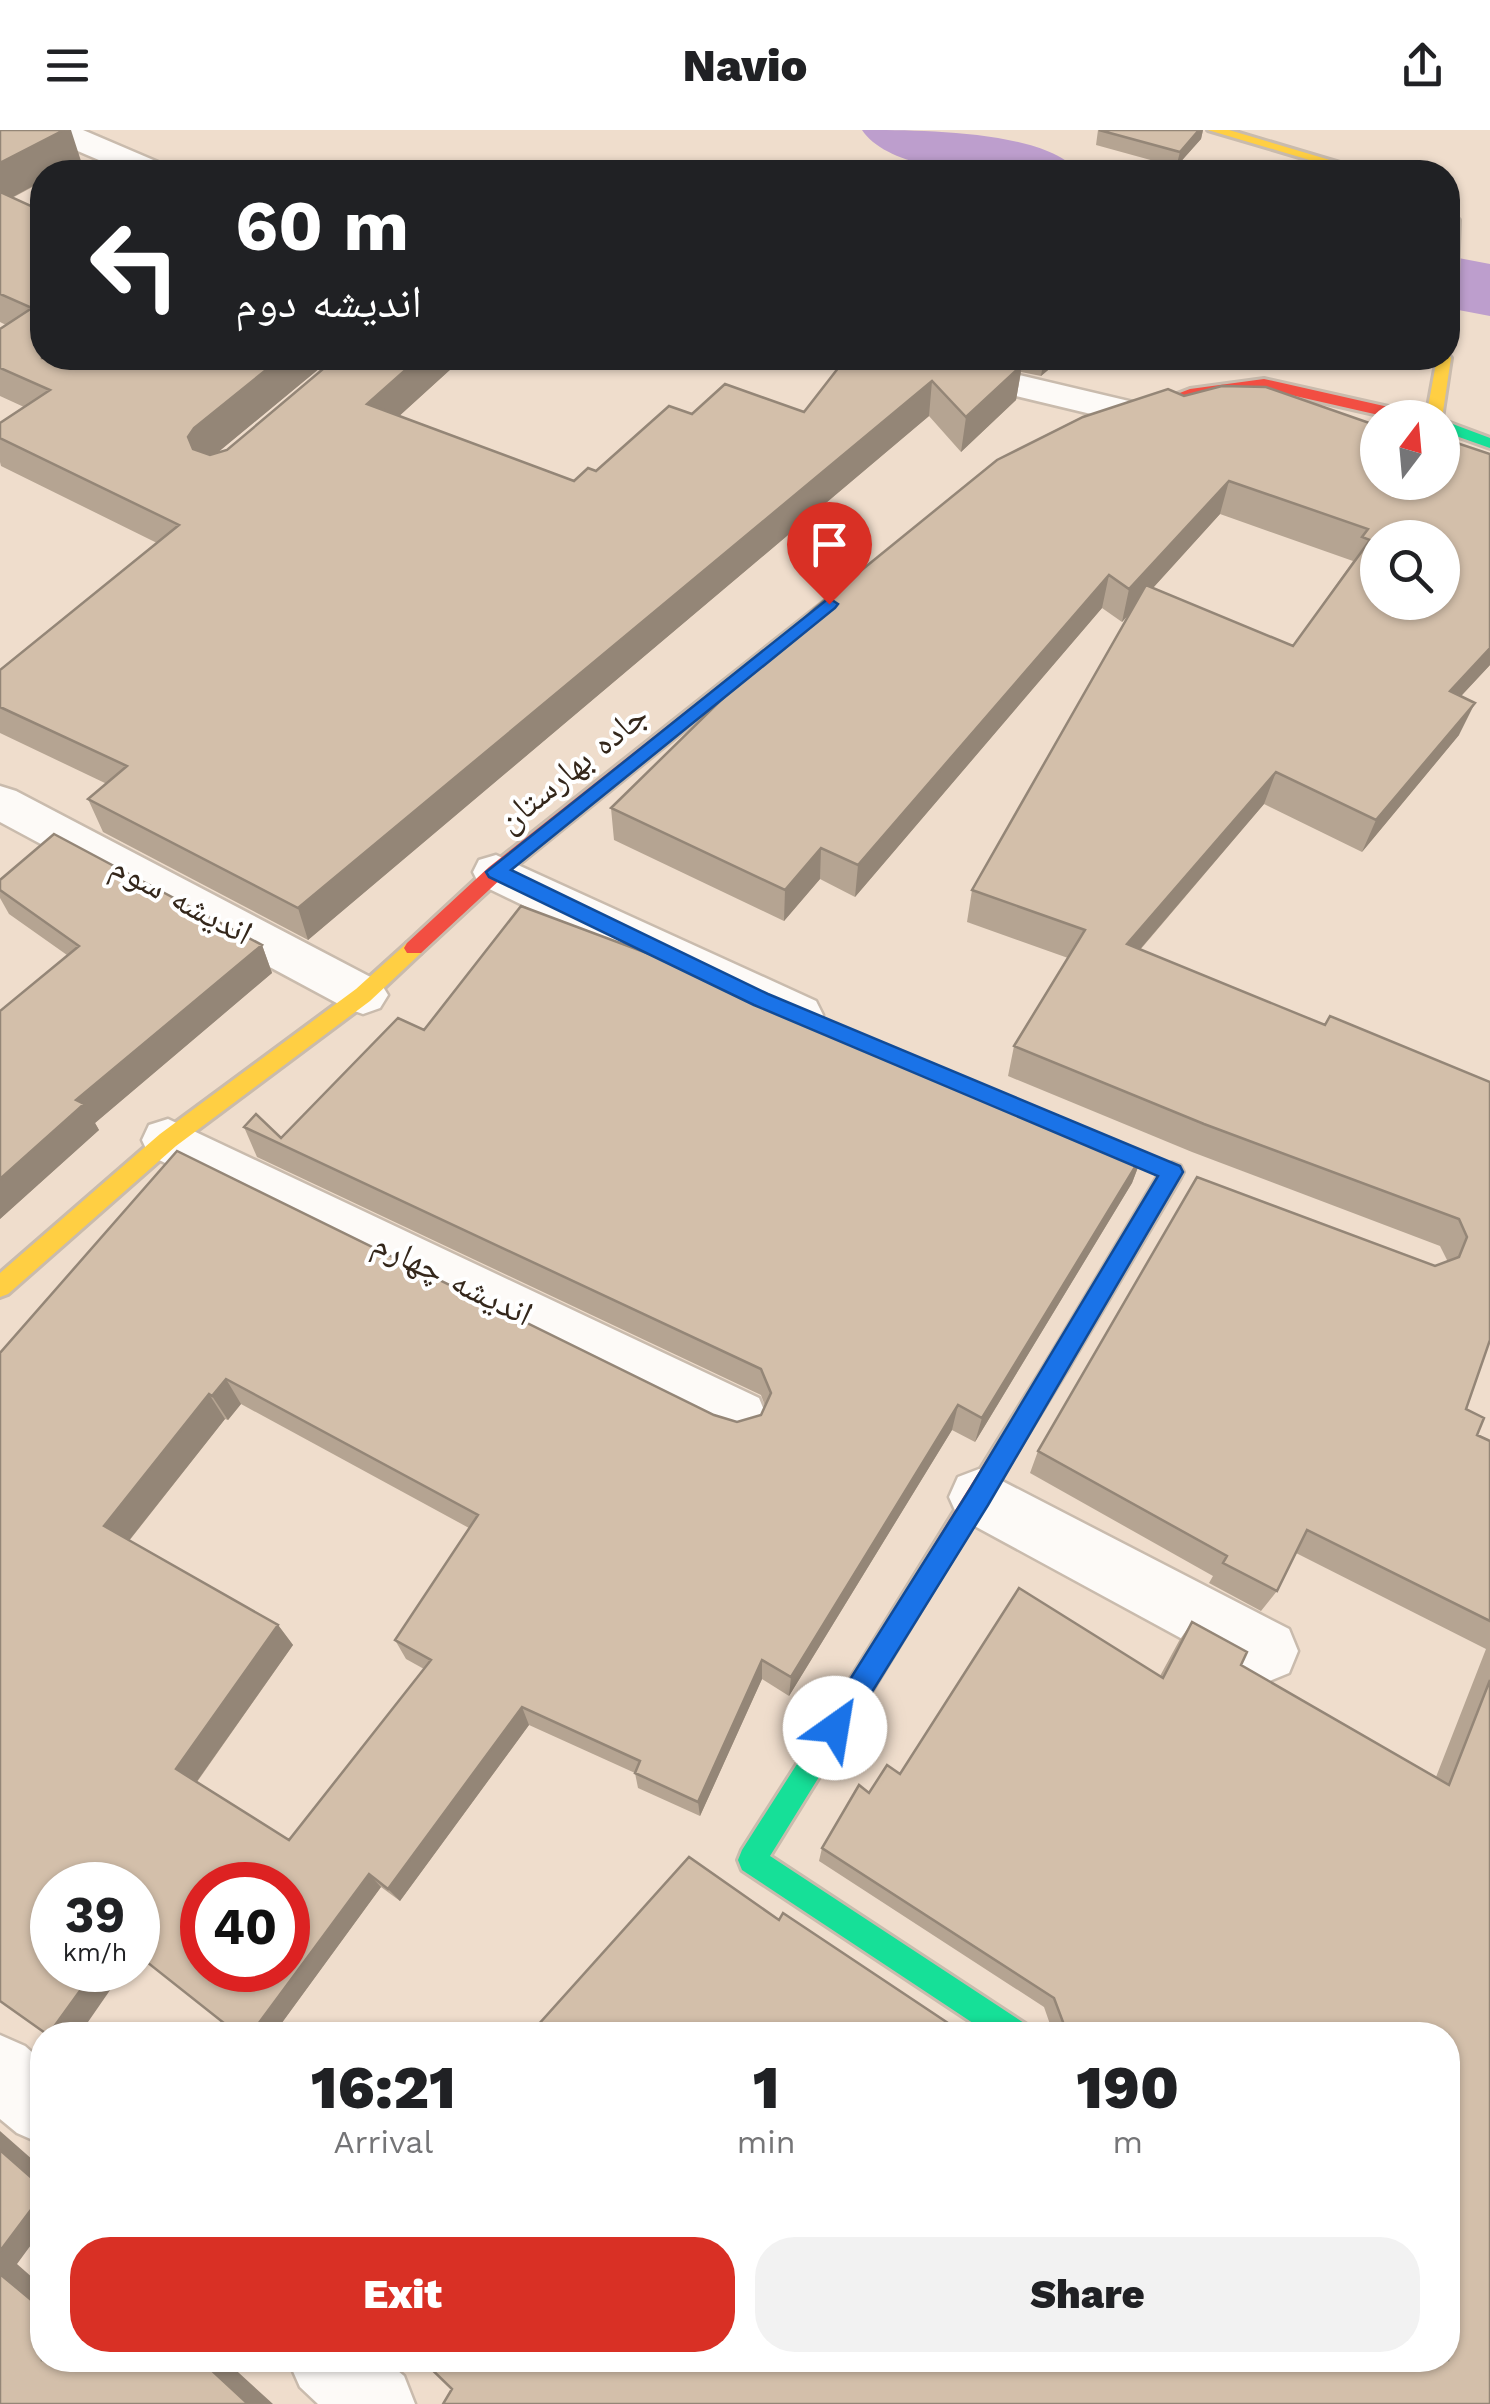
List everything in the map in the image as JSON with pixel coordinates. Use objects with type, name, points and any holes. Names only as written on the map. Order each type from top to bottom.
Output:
[{"type":"street","points":[[56,130],[122,160]]},
{"type":"street","points":[[92,148],[124,130]]},
{"type":"street","points":[[1215,130],[1316,160]]},
{"type":"street","points":[[1362,160],[1368,143]]},
{"type":"street","points":[[953,370],[1137,414]]},
{"type":"street","points":[[1236,384],[1244,370]]},
{"type":"street","points":[[1437,400],[1442,370]]},
{"type":"street","points":[[1091,428],[1195,392],[1236,384],[1264,384],[1360,405]]},
{"type":"street","points":[[1460,432],[1490,443]]},
{"type":"street","name":"جاده بهارستان","points":[[0,1287],[168,1140],[363,995],[496,872],[844,592]]},
{"type":"street","name":"اندیشه سوم","points":[[0,802],[363,995]]},
{"type":"street","points":[[496,872],[832,1029]]},
{"type":"street","name":"اندیشه چهارم","points":[[168,1140],[738,1416]]},
{"type":"street","points":[[997,2022],[752,1860],[979,1497],[1172,1171]]},
{"type":"street","points":[[979,1497],[1267,1651]]},
{"type":"street","points":[[0,2070],[30,2097]]},
{"type":"street","points":[[340,2372],[376,2404]]},
{"type":"building","points":[[0,130],[64,130],[0,163]]},
{"type":"building","points":[[1099,130],[1199,130],[1180,152]]},
{"type":"building","points":[[0,192],[30,206],[30,307],[0,294]]},
{"type":"building","points":[[30,309],[30,370],[266,370],[188,437],[193,449],[210,455],[227,450],[322,370],[405,370],[367,404],[574,481],[588,468],[596,471],[669,406],[692,414],[725,384],[804,412],[837,370],[1017,370],[966,417],[932,381],[298,908],[88,799],[127,766],[0,707],[0,670],[179,525],[0,438],[0,423],[50,390],[0,368],[0,329]]},
{"type":"building","points":[[1222,386],[1266,387],[1360,420],[1360,500],[1460,500],[1460,444],[1490,454],[1490,648],[1450,691],[1475,703],[1376,820],[1276,772],[1127,944],[1325,1025],[1330,1016],[1490,1082],[1490,1340],[1466,1409],[1484,1418],[1477,1435],[1490,1441],[1490,1621],[1307,1530],[1277,1591],[1223,1563],[1227,1556],[1038,1451],[1197,1177],[1435,1266],[1459,1257],[1467,1237],[1459,1219],[1204,1124],[1014,1046],[1085,930],[972,890],[1146,585],[1293,646],[1360,554],[1360,620],[1460,620],[1460,520],[1360,520],[1360,526],[1229,481],[1129,589],[1109,575],[858,865],[821,848],[785,890],[611,808],[815,608],[997,460],[1083,417],[1168,389],[1184,396]]},
{"type":"building","points":[[54,834],[262,945],[76,1100],[84,1104],[0,1179],[0,1011],[79,946],[0,890],[0,880]]},
{"type":"building","points":[[521,906],[826,1020],[1143,1154],[982,1418],[958,1405],[791,1677],[762,1660],[698,1802],[635,1773],[640,1761],[522,1707],[388,1889],[369,1874],[310,1954],[310,1862],[180,1862],[180,1988],[160,1972],[160,1862],[30,1862],[30,1992],[79,1992],[57,2022],[30,2022],[0,2001],[0,1353],[177,1151],[714,1415],[737,1422],[761,1415],[771,1393],[761,1369],[244,1127],[256,1114],[281,1138],[398,1018],[424,1030]],"holes":[[[226,1379],[478,1515],[395,1640],[431,1660],[289,1840],[176,1769],[278,1625],[104,1526],[209,1394],[212,1396]]]},
{"type":"building","points":[[1019,1588],[1163,1678],[1192,1622],[1247,1652],[1241,1665],[1449,1785],[1490,1680],[1490,2404],[443,2404],[452,2389],[434,2372],[1460,2372],[1460,2022],[1063,2022],[1054,1998],[822,1848],[859,1785],[869,1793],[887,1765],[900,1774]]},
{"type":"building","points":[[689,1857],[779,1920],[783,1913],[946,2022],[541,2022]]},
{"type":"building","points":[[185,1992],[282,1992],[260,2022],[223,2022]]},
{"type":"building","points":[[0,2150],[30,2176],[30,2211],[0,2251]]},
{"type":"building","points":[[0,2274],[30,2299],[30,2372],[213,2372],[248,2404],[0,2404]]},
{"type":"waterway","points":[[901,130],[1000,160]]},
{"type":"waterway","points":[[1460,284],[1490,290]]},
{"type":"traffic: fast","points":[[1460,432],[1490,443]]},
{"type":"traffic: fast","points":[[831,1734],[752,1860],[997,2022]]},
{"type":"traffic: slow","points":[[1215,130],[1321,160]]},
{"type":"traffic: slow","points":[[1437,400],[1442,370]]},
{"type":"traffic: slow","points":[[0,1287],[168,1140],[363,995],[414,948]]},
{"type":"traffic: slow","points":[[1058,1364],[1172,1172]]},
{"type":"traffic: jam","points":[[1118,420],[1195,392],[1264,384],[1360,406]]},
{"type":"traffic: jam","points":[[414,948],[496,872],[825,607]]},
{"type":"traffic: jam","points":[[831,1734],[1058,1364]]},
{"type":"route","points":[[829,604],[496,872],[761,999],[1172,1172],[979,1497],[835,1728]]}]
